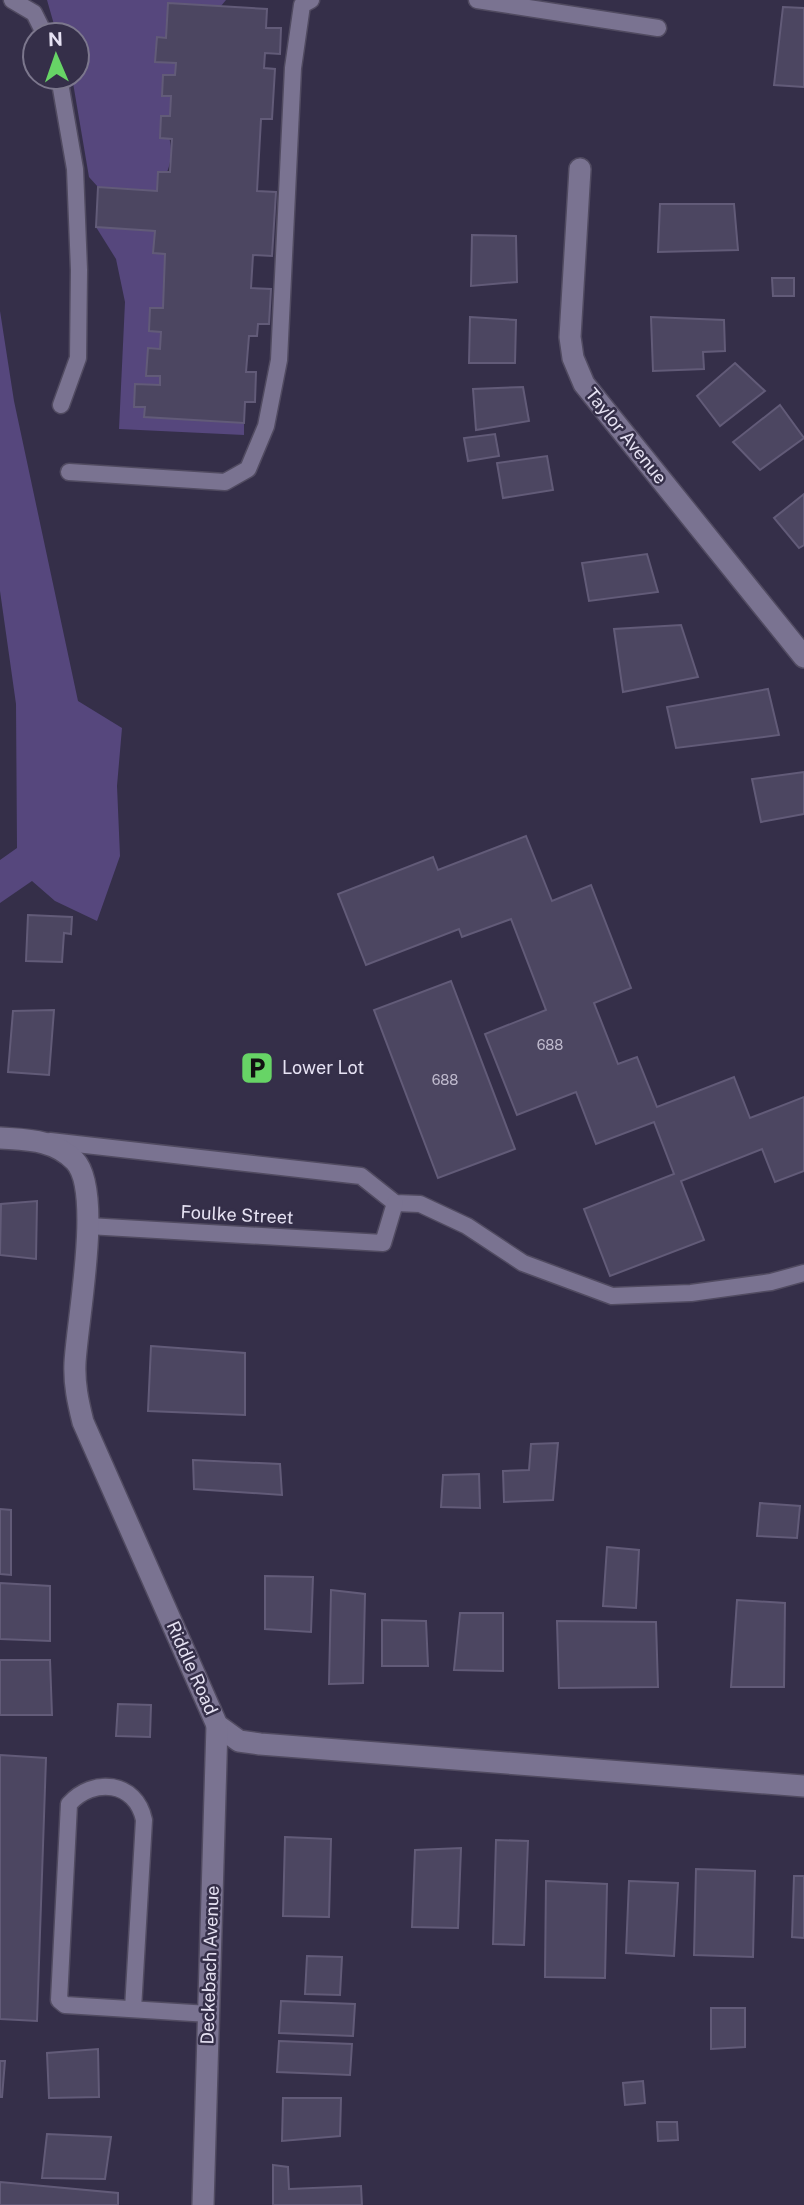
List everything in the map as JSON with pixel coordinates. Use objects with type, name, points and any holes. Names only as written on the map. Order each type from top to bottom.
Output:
[{"type":"street","name":"Taylor Avenue","points":[[580,169],[570,337],[573,358],[584,384],[804,657]]},
{"type":"street","points":[[0,1138],[44,1140]]},
{"type":"street","name":"Riddle Road","points":[[44,1140],[76,1162],[87,1197],[88,1226],[75,1364],[76,1394],[83,1422],[217,1724],[239,1741],[261,1744],[804,1786]]},
{"type":"street","name":"Deckebach Avenue","points":[[203,2205],[217,1724]]},
{"type":"lane","points":[[12,0],[34,13],[38,21]]},
{"type":"lane","points":[[69,472],[225,482],[247,469],[266,426],[279,360],[293,68],[302,5],[311,0]]},
{"type":"lane","points":[[477,0],[658,29]]},
{"type":"lane","points":[[61,91],[75,169],[79,270],[78,358],[61,405]]},
{"type":"lane","points":[[44,1140],[361,1176],[395,1203],[420,1204],[467,1226],[523,1263],[612,1296],[691,1293],[771,1282],[804,1273]]},
{"type":"lane","name":"Foulke Street","points":[[88,1226],[383,1243],[395,1203]]},
{"type":"lane","points":[[133,2009],[144,1820],[141,1806],[131,1794],[92,1787],[78,1794],[69,1804],[59,2000],[65,2005],[209,2014]]},
{"type":"shaded area","points":[[47,0],[226,0],[221,6],[168,3],[166,38],[157,37],[155,61],[176,63],[175,75],[163,75],[162,96],[171,96],[170,116],[161,116],[169,136],[171,154],[167,172],[157,191],[98,187],[89,177],[74,91],[91,91],[91,21],[53,21]]},
{"type":"shaded area","points":[[96,227],[155,231],[154,253],[165,254],[163,308],[149,331],[161,332],[160,349],[147,376],[160,376],[160,385],[135,384],[134,406],[145,407],[145,417],[244,423],[244,435],[119,429],[125,302],[116,259]]},
{"type":"shaded area","points":[[0,311],[14,401],[78,701],[122,728],[117,786],[120,856],[97,921],[55,901],[32,881],[0,903],[0,860],[17,848],[16,704],[0,591]]},
{"type":"building","points":[[168,3],[267,9],[266,28],[281,28],[280,54],[265,53],[264,68],[275,69],[272,119],[261,119],[257,191],[276,192],[272,256],[253,255],[251,288],[271,289],[269,324],[258,324],[257,336],[249,336],[246,372],[256,372],[255,402],[245,402],[244,423],[144,417],[145,407],[134,407],[135,384],[160,385],[160,376],[146,376],[148,348],[160,349],[161,332],[149,331],[150,308],[163,308],[165,254],[153,253],[155,231],[96,227],[98,187],[157,191],[158,172],[170,172],[172,139],[160,138],[161,116],[170,116],[171,96],[162,96],[163,75],[175,75],[176,63],[155,62],[157,37],[166,38]]},
{"type":"building","points":[[783,7],[804,8],[804,87],[774,85]]},
{"type":"building","points":[[660,204],[734,204],[738,250],[658,252]]},
{"type":"building","points":[[472,235],[516,236],[517,282],[471,286]]},
{"type":"building","points":[[772,278],[794,278],[794,296],[773,296]]},
{"type":"building","points":[[470,317],[516,320],[515,363],[469,363]]},
{"type":"building","points":[[651,317],[724,320],[725,351],[703,352],[704,369],[653,371]]},
{"type":"building","points":[[735,363],[765,391],[720,426],[697,396]]},
{"type":"building","points":[[523,387],[529,421],[476,430],[473,389]]},
{"type":"building","points":[[780,405],[804,438],[760,470],[733,442]]},
{"type":"building","points":[[495,434],[499,456],[468,461],[464,438]]},
{"type":"building","points":[[547,456],[553,490],[503,498],[497,463]]},
{"type":"building","points":[[804,494],[804,545],[799,548],[774,518]]},
{"type":"building","points":[[647,554],[658,592],[589,601],[582,563]]},
{"type":"building","points":[[681,625],[698,677],[623,692],[614,629]]},
{"type":"building","points":[[768,689],[779,735],[676,748],[667,707]]},
{"type":"building","points":[[804,772],[804,814],[761,822],[752,779]]},
{"type":"building","points":[[526,836],[552,901],[591,885],[631,988],[594,1003],[618,1064],[637,1057],[657,1107],[734,1077],[750,1118],[804,1097],[804,1171],[775,1182],[762,1149],[681,1181],[704,1240],[610,1276],[584,1209],[674,1174],[654,1122],[596,1144],[576,1092],[517,1115],[485,1034],[546,1010],[511,919],[462,937],[459,929],[366,965],[338,894],[433,857],[438,870]]},
{"type":"building","points":[[28,915],[72,917],[71,934],[64,933],[62,962],[26,961]]},
{"type":"building","points":[[451,981],[515,1149],[438,1178],[374,1010]]},
{"type":"building","points":[[54,1010],[49,1075],[8,1072],[13,1011]]},
{"type":"building","points":[[37,1201],[36,1259],[0,1255],[1,1204]]},
{"type":"building","points":[[151,1346],[245,1353],[245,1415],[148,1411]]},
{"type":"building","points":[[558,1443],[553,1500],[504,1502],[503,1471],[529,1470],[531,1444]]},
{"type":"building","points":[[193,1460],[280,1464],[282,1495],[194,1489]]},
{"type":"building","points":[[479,1474],[480,1508],[441,1507],[443,1475]]},
{"type":"building","points":[[760,1503],[800,1506],[797,1538],[757,1536]]},
{"type":"building","points":[[0,1509],[11,1510],[11,1575],[0,1574]]},
{"type":"building","points":[[607,1547],[639,1550],[636,1608],[603,1606]]},
{"type":"building","points":[[265,1576],[313,1577],[311,1632],[265,1629]]},
{"type":"building","points":[[0,1583],[50,1586],[50,1641],[0,1639]]},
{"type":"building","points":[[331,1590],[365,1594],[363,1683],[329,1684]]},
{"type":"building","points":[[737,1600],[785,1603],[784,1687],[731,1687]]},
{"type":"building","points":[[460,1613],[503,1613],[503,1671],[454,1670]]},
{"type":"building","points":[[382,1620],[426,1621],[428,1666],[382,1666]]},
{"type":"building","points":[[557,1621],[656,1622],[658,1687],[559,1688]]},
{"type":"building","points":[[0,1660],[50,1660],[52,1715],[0,1715]]},
{"type":"building","points":[[118,1704],[151,1705],[150,1737],[116,1736]]},
{"type":"building","points":[[0,1755],[46,1758],[37,2021],[0,2019]]},
{"type":"building","points":[[285,1837],[331,1839],[329,1917],[283,1916]]},
{"type":"building","points":[[496,1840],[528,1841],[524,1945],[493,1944]]},
{"type":"building","points":[[461,1848],[458,1928],[412,1927],[415,1850]]},
{"type":"building","points":[[696,1869],[755,1871],[753,1957],[694,1955]]},
{"type":"building","points":[[794,1876],[804,1876],[804,1938],[792,1937]]},
{"type":"building","points":[[546,1881],[607,1884],[605,1978],[545,1977]]},
{"type":"building","points":[[629,1881],[678,1883],[674,1956],[626,1953]]},
{"type":"building","points":[[307,1956],[342,1957],[340,1995],[305,1994]]},
{"type":"building","points":[[281,2001],[355,2004],[353,2036],[279,2033]]},
{"type":"building","points":[[711,2008],[745,2008],[745,2047],[711,2049]]},
{"type":"building","points":[[279,2041],[352,2044],[350,2075],[277,2072]]},
{"type":"building","points":[[98,2049],[99,2097],[49,2098],[47,2053]]},
{"type":"building","points":[[0,2061],[5,2061],[2,2097],[0,2097]]},
{"type":"building","points":[[643,2081],[645,2103],[625,2105],[623,2083]]},
{"type":"building","points":[[283,2098],[341,2098],[340,2136],[282,2141]]},
{"type":"building","points":[[657,2122],[677,2122],[678,2140],[658,2141]]},
{"type":"building","points":[[47,2134],[111,2137],[105,2179],[42,2178]]},
{"type":"building","points":[[273,2165],[288,2167],[289,2189],[361,2186],[362,2205],[273,2205]]},
{"type":"building","points":[[0,2182],[118,2193],[118,2205],[0,2205]]},
{"type":"place","name":"Lower Lot","points":[[257,1068]]}]
